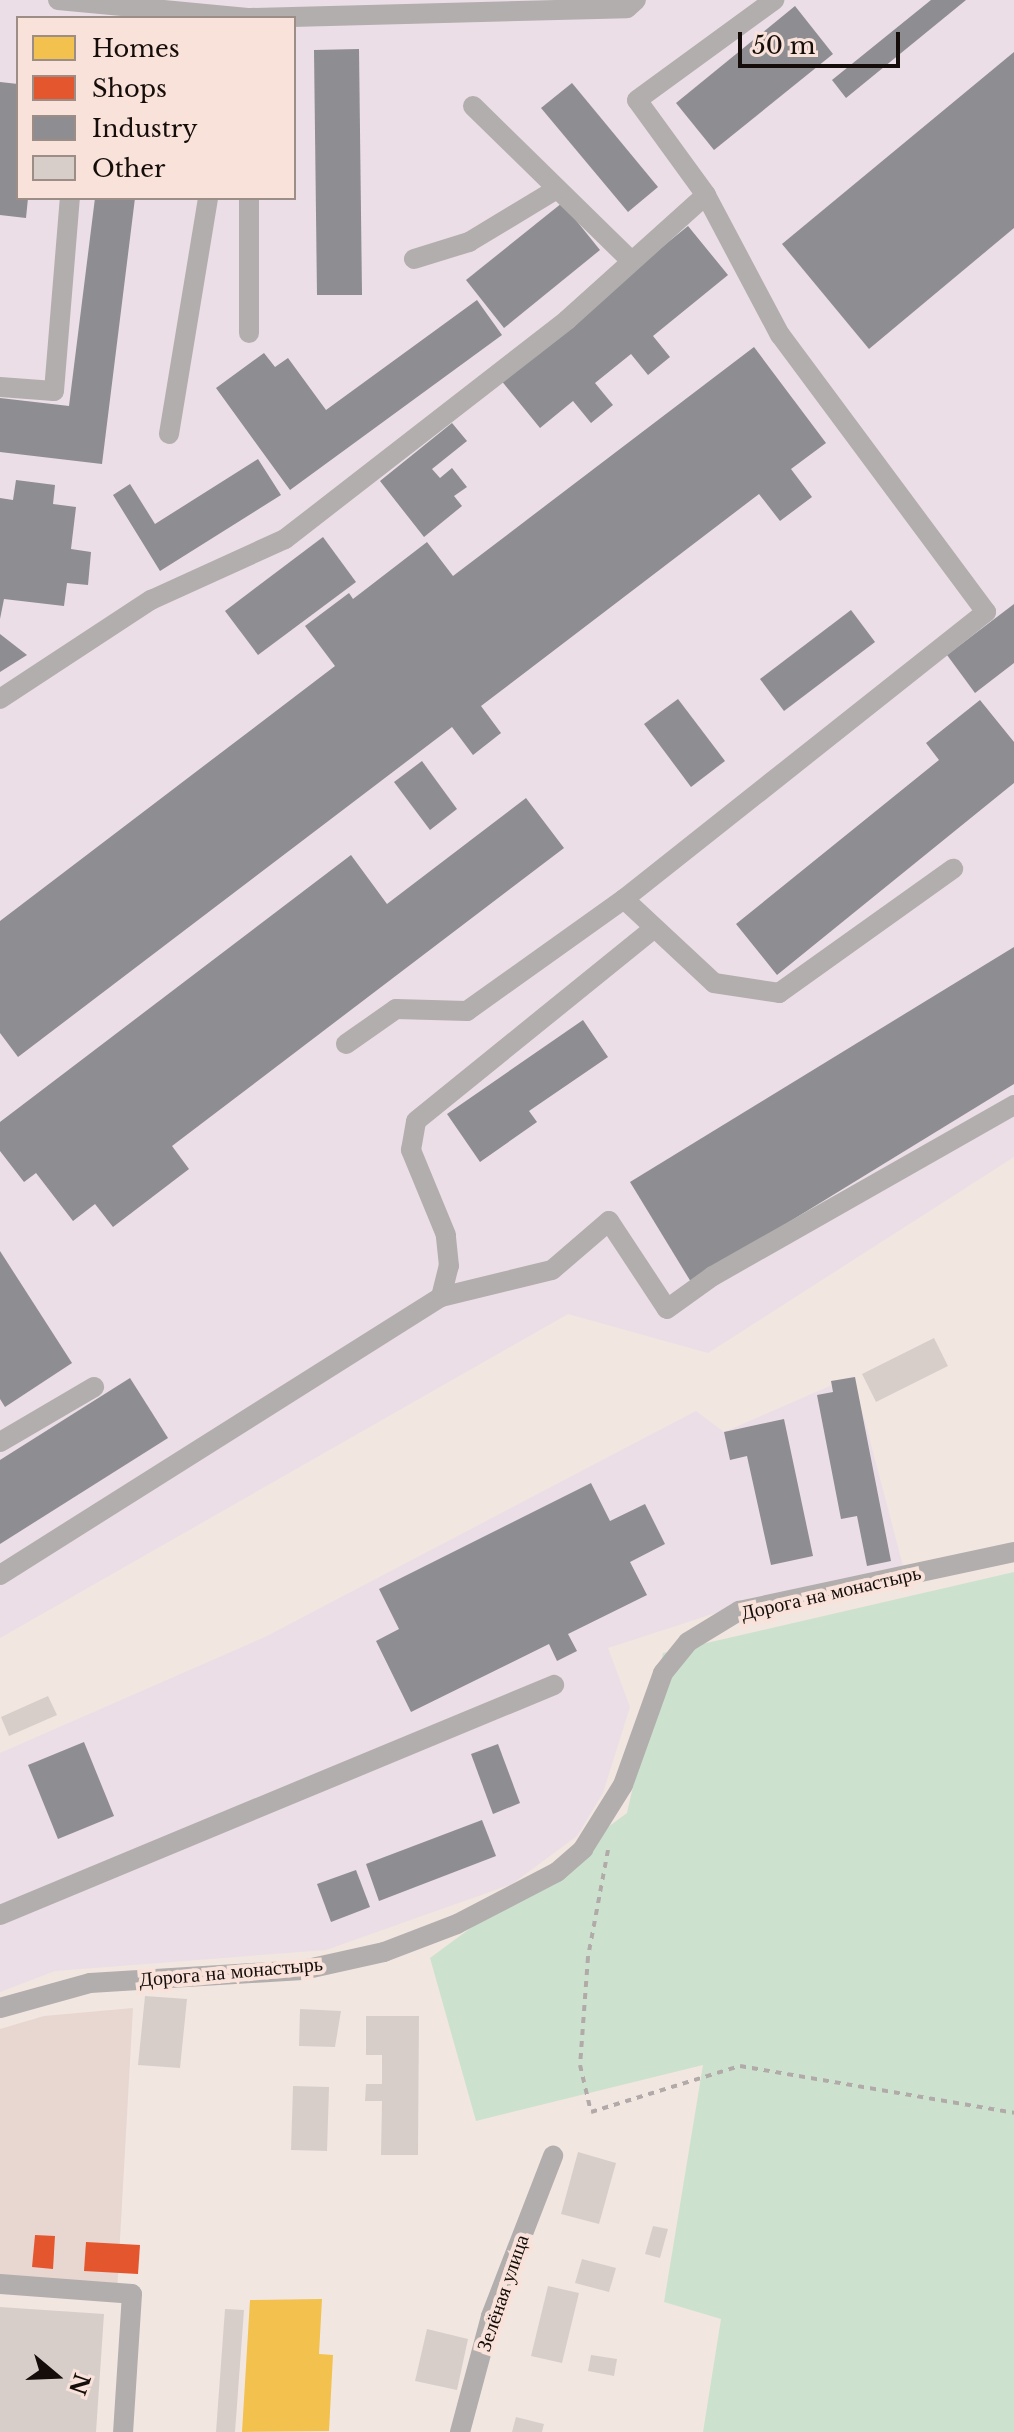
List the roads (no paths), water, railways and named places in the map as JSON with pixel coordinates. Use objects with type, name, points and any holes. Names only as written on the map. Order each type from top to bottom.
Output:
[{"type":"street","points":[[58,0],[85,11],[203,16]]},
{"type":"street","points":[[296,17],[627,8],[636,0]]},
{"type":"street","points":[[346,1044],[396,1009],[467,1011],[624,899],[986,612],[780,335],[706,195],[637,100],[774,0]]},
{"type":"street","points":[[473,106],[630,260]]},
{"type":"street","points":[[414,259],[469,242],[557,189]]},
{"type":"street","points":[[0,699],[151,600],[285,539],[567,320],[630,260],[706,195]]},
{"type":"street","points":[[0,387],[54,391],[70,200]]},
{"type":"street","points":[[169,434],[208,200]]},
{"type":"street","points":[[249,200],[249,333]]},
{"type":"street","points":[[624,899],[714,983],[779,993],[953,869]]},
{"type":"street","points":[[441,1297],[449,1266],[446,1235],[411,1150],[416,1121],[654,928]]},
{"type":"street","points":[[0,1575],[441,1297],[552,1270],[609,1221],[667,1309],[713,1276],[1014,1105]]},
{"type":"street","points":[[0,1442],[94,1387]]},
{"type":"street","name":"Дорога на монастырь","points":[[0,2008],[90,1983],[303,1970],[384,1952],[457,1924],[557,1872],[583,1849],[623,1785],[663,1673],[688,1642],[739,1611],[1014,1552]]},
{"type":"street","points":[[0,1915],[554,1685]]},
{"type":"street","name":"Зелёная улица","points":[[460,2432],[491,2316],[553,2156]]},
{"type":"street","points":[[0,2284],[132,2294],[123,2432]]}]
